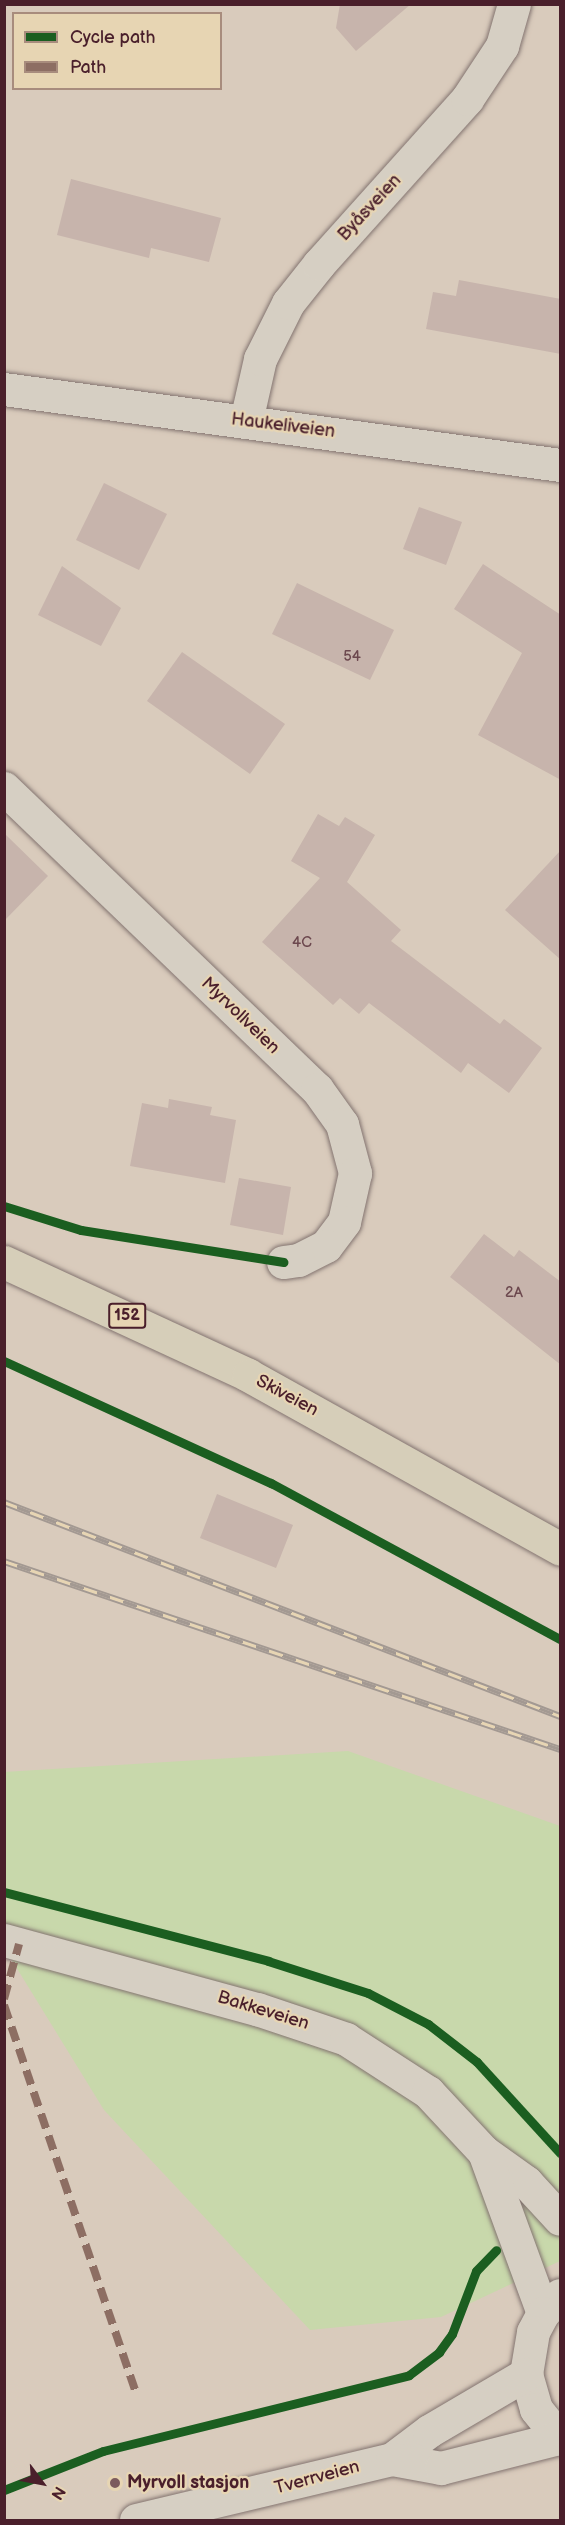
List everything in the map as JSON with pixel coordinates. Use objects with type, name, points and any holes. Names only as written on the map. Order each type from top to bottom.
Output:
[{"type":"main road","name":"Skiveien","points":[[4,1262],[248,1375],[561,1549]]},
{"type":"street","name":"Byåsveien","points":[[246,421],[260,359],[288,303],[319,264],[467,99],[502,46],[514,4]]},
{"type":"street","name":"Haukeliveien","points":[[4,389],[561,465]]},
{"type":"street","name":"Myrvollveien","points":[[4,788],[317,1089],[342,1124],[355,1173],[344,1222],[326,1246],[298,1260],[283,1262]]},
{"type":"street","name":"Bakkeveien","points":[[4,1940],[258,2009],[346,2039],[383,2060],[428,2092],[484,2152],[526,2182],[561,2219]]},
{"type":"street","name":"Bakkeveien","points":[[484,2152],[552,2304]]},
{"type":"street","name":"Tverrveien","points":[[392,2459],[441,2468],[560,2439],[536,2409],[526,2374],[527,2353],[552,2304]]},
{"type":"street","name":"Tverrveien","points":[[136,2520],[392,2459],[429,2431],[526,2374]]},
{"type":"green space","points":[[348,1751],[560,1826],[560,2261],[441,2317],[310,2330],[104,2110],[5,1949],[4,1772]]},
{"type":"building","points":[[340,4],[411,4],[356,51],[336,28]]},
{"type":"building","points":[[71,179],[221,218],[209,262],[151,248],[149,258],[57,235]]},
{"type":"building","points":[[459,280],[561,299],[561,354],[426,329],[433,292],[456,296]]},
{"type":"building","points":[[104,483],[167,514],[139,570],[76,540]]},
{"type":"building","points":[[419,507],[462,522],[446,565],[403,549]]},
{"type":"building","points":[[483,564],[561,615],[561,780],[478,735],[522,653],[454,609]]},
{"type":"building","points":[[62,566],[121,608],[101,646],[38,615]]},
{"type":"building","points":[[297,583],[394,630],[370,680],[272,634]]},
{"type":"building","points":[[182,652],[285,724],[250,774],[147,701]]},
{"type":"building","points":[[318,814],[339,826],[345,817],[375,835],[347,882],[401,930],[391,941],[500,1024],[504,1019],[542,1048],[509,1093],[468,1063],[461,1073],[369,1003],[359,1014],[340,998],[333,1005],[262,942],[320,878],[291,861]]},
{"type":"building","points":[[4,833],[48,876],[4,921]]},
{"type":"building","points":[[561,850],[561,960],[505,910]]},
{"type":"building","points":[[169,1099],[212,1107],[210,1115],[236,1120],[225,1183],[130,1166],[142,1103],[168,1108]]},
{"type":"building","points":[[239,1178],[291,1187],[283,1235],[230,1225]]},
{"type":"building","points":[[484,1234],[514,1257],[519,1250],[561,1282],[561,1365],[450,1277]]},
{"type":"building","points":[[217,1494],[293,1525],[276,1568],[200,1538]]},
{"type":"railway","points":[[4,1502],[560,1716]]},
{"type":"railway","points":[[4,1561],[560,1749]]},
{"type":"marked path","points":[[4,1999],[19,1944]]},
{"type":"marked path","points":[[4,2005],[137,2396]]},
{"type":"cycle path","points":[[4,1206],[81,1230],[283,1262]]},
{"type":"cycle path","points":[[4,1361],[271,1483],[560,1639]]},
{"type":"cycle path","points":[[4,1892],[268,1961],[368,1993],[428,2024],[477,2062],[560,2153]]},
{"type":"cycle path","points":[[4,2490],[103,2451],[409,2375],[439,2352],[452,2334],[476,2271],[496,2250]]},
{"type":"place","name":"Myrvoll stasjon","points":[[115,2483]]}]
